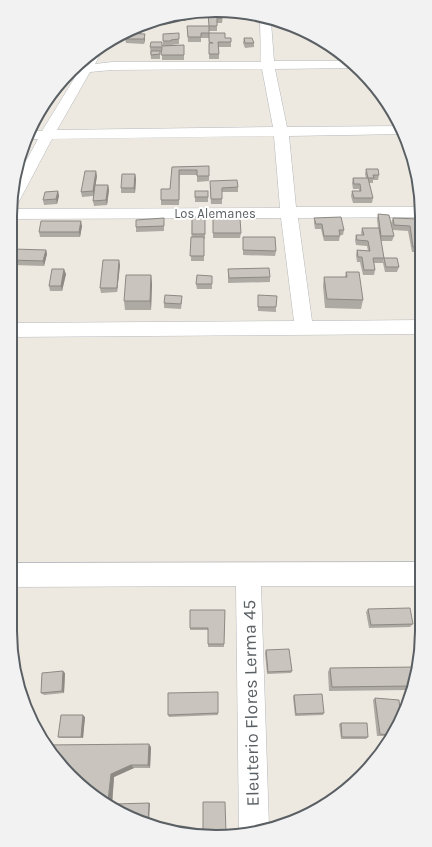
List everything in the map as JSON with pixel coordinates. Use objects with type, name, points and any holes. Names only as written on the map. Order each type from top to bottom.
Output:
[{"type":"street","points":[[265,23],[268,66],[281,131],[289,213],[304,328]]},
{"type":"street","points":[[81,70],[112,66],[346,65]]},
{"type":"street","points":[[19,187],[47,135],[76,74]]},
{"type":"street","points":[[34,135],[395,130]]},
{"type":"street","name":"Los Alemanes","points":[[17,214],[415,212]]},
{"type":"street","points":[[17,330],[415,327]]},
{"type":"street","name":"Eleuterio Flores Lerma 45","points":[[248,574],[254,826]]},
{"type":"street","points":[[17,575],[415,574]]},
{"type":"building","points":[[208,17],[222,17],[217,18],[217,26],[209,26]]},
{"type":"building","points":[[187,26],[209,26],[209,33],[201,33],[201,37],[188,37]]},
{"type":"building","points":[[179,33],[179,39],[163,41],[163,34]]},
{"type":"building","points":[[209,33],[225,33],[225,38],[231,38],[231,42],[218,42],[219,54],[209,54],[209,43],[213,43],[209,42]]},
{"type":"building","points":[[137,34],[145,34],[144,39],[126,39]]},
{"type":"building","points":[[244,38],[252,38],[254,43],[245,43]]},
{"type":"building","points":[[151,42],[162,42],[162,46],[184,45],[184,55],[161,55],[162,47],[150,47]]},
{"type":"building","points":[[151,51],[160,51],[160,54],[151,55]]},
{"type":"building","points":[[209,166],[209,176],[197,176],[197,170],[179,170],[179,200],[161,200],[161,189],[170,189],[172,167]]},
{"type":"building","points":[[366,169],[378,169],[379,175],[373,175],[374,178],[368,178]]},
{"type":"building","points":[[85,171],[96,171],[93,191],[81,192]]},
{"type":"building","points":[[122,174],[135,174],[134,188],[121,188]]},
{"type":"building","points":[[353,178],[368,178],[373,198],[354,198],[352,191],[361,191],[360,184],[354,184]]},
{"type":"building","points":[[237,180],[238,187],[222,188],[222,199],[211,199],[210,181]]},
{"type":"building","points":[[95,185],[108,185],[106,200],[93,201]]},
{"type":"building","points":[[58,191],[56,199],[43,200],[45,192]]},
{"type":"building","points":[[195,191],[208,191],[208,197],[195,197]]},
{"type":"building","points":[[378,214],[389,215],[394,236],[381,236]]},
{"type":"building","points":[[192,217],[205,217],[205,234],[192,234]]},
{"type":"building","points":[[341,217],[344,230],[339,230],[340,236],[324,236],[322,224],[316,224],[314,218]]},
{"type":"building","points":[[164,218],[164,226],[136,227],[136,220]]},
{"type":"building","points":[[213,218],[240,218],[241,233],[213,233]]},
{"type":"building","points":[[393,218],[415,219],[415,247],[413,247],[410,226],[394,225]]},
{"type":"building","points":[[41,221],[81,221],[79,232],[39,232]]},
{"type":"building","points":[[362,228],[379,228],[384,258],[373,258],[375,270],[364,270],[362,257],[358,257],[357,250],[370,251],[368,241],[357,240],[356,235],[364,235]]},
{"type":"building","points":[[191,237],[204,237],[204,256],[190,256]]},
{"type":"building","points":[[243,237],[275,237],[276,251],[243,250]]},
{"type":"building","points":[[17,249],[46,250],[43,261],[17,260]]},
{"type":"building","points":[[384,258],[397,258],[399,267],[386,267]]},
{"type":"building","points":[[103,260],[119,260],[117,288],[100,288]]},
{"type":"building","points":[[269,268],[270,277],[229,278],[228,269]]},
{"type":"building","points":[[52,269],[64,269],[61,286],[49,286]]},
{"type":"building","points":[[346,272],[359,272],[363,300],[327,299],[324,277],[347,277]]},
{"type":"building","points":[[126,275],[151,275],[150,301],[124,301]]},
{"type":"building","points":[[197,275],[212,276],[212,284],[196,284]]},
{"type":"building","points":[[165,295],[182,296],[181,304],[164,303]]},
{"type":"building","points":[[258,295],[277,296],[276,307],[258,307]]},
{"type":"building","points":[[410,608],[413,624],[371,625],[368,609]]},
{"type":"building","points":[[190,610],[225,610],[224,644],[208,644],[208,628],[190,628]]},
{"type":"building","points":[[289,649],[292,671],[268,672],[266,650]]},
{"type":"building","points":[[411,667],[407,686],[332,687],[330,668]]},
{"type":"building","points":[[63,671],[62,691],[41,693],[42,673]]},
{"type":"building","points":[[218,692],[218,713],[168,715],[168,693]]},
{"type":"building","points":[[322,694],[324,713],[296,714],[294,695]]},
{"type":"building","points":[[375,698],[399,700],[400,708],[388,730],[385,734],[380,734]]},
{"type":"building","points":[[61,715],[83,715],[81,737],[58,737]]},
{"type":"building","points":[[341,723],[367,723],[368,737],[342,737]]},
{"type":"building","points":[[149,744],[148,765],[131,765],[111,774],[108,798],[75,772],[53,745]]},
{"type":"building","points":[[203,802],[225,802],[226,830],[203,830]]},
{"type":"building","points":[[149,803],[148,818],[140,815],[118,804]]}]
